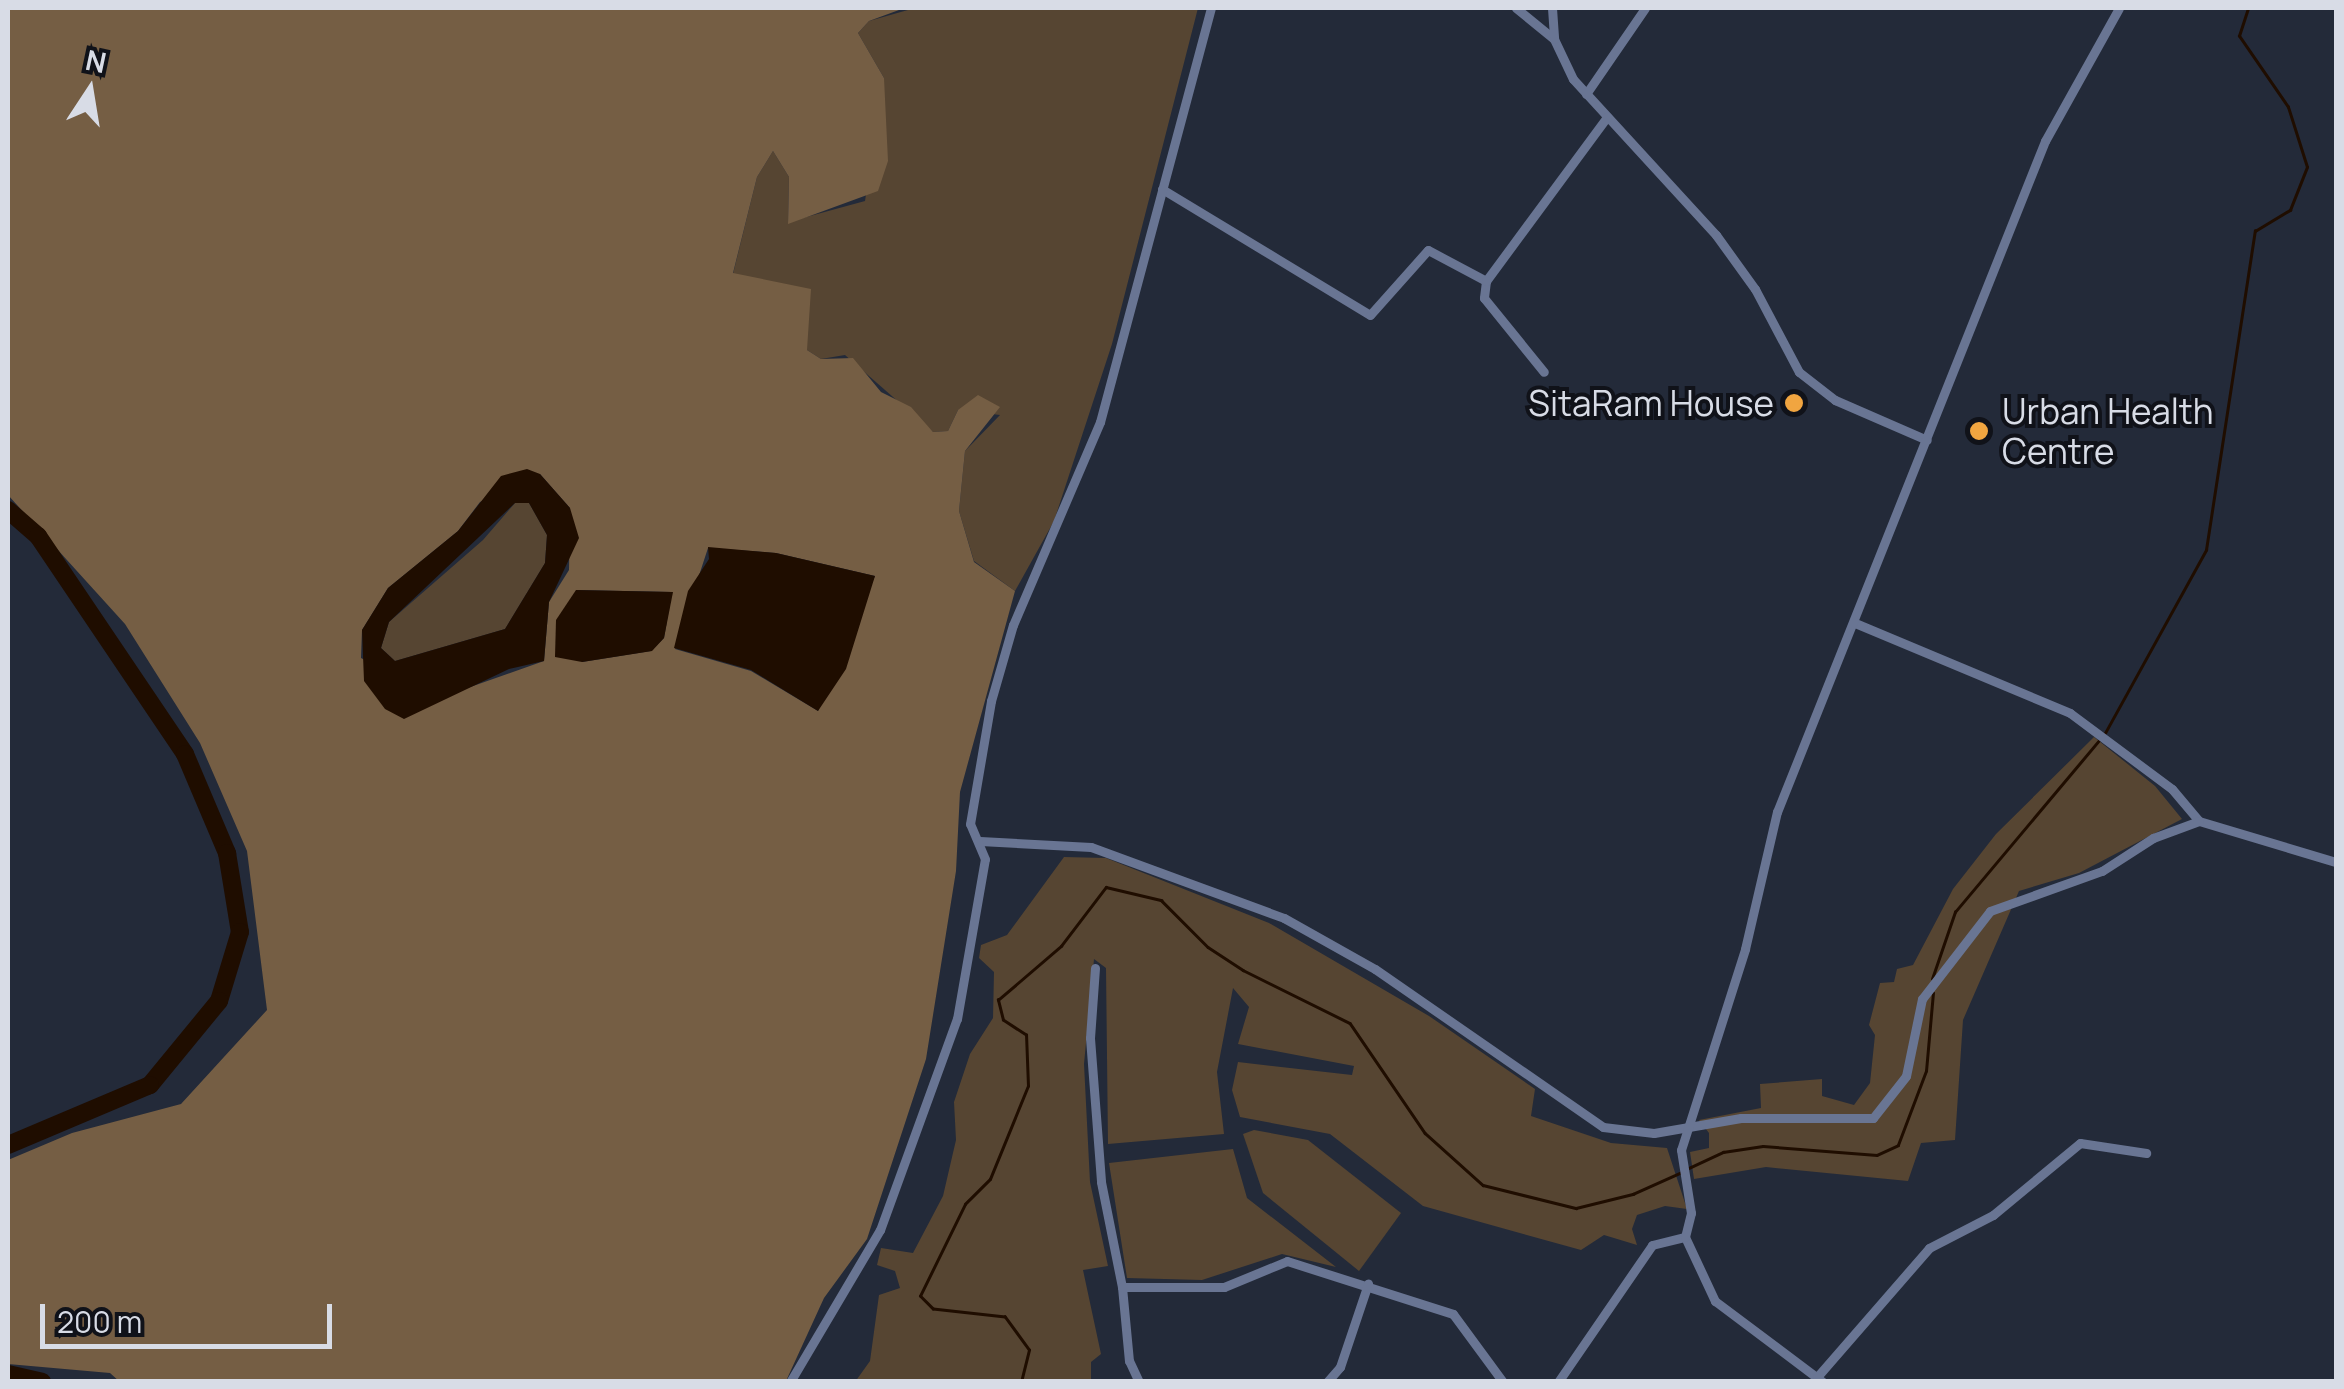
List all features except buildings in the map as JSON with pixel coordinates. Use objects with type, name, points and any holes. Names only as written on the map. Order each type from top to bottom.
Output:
[{"type":"street","points":[[790,1382],[880,1230],[957,1019],[985,859],[970,824],[996,682],[1013,625],[1100,422],[1211,8]]},
{"type":"street","points":[[1516,8],[1554,39],[1586,94],[1716,236],[1755,288],[1799,372],[1835,400],[1927,440]]},
{"type":"street","points":[[1552,8],[1554,39]]},
{"type":"street","points":[[1586,94],[1645,8]]},
{"type":"street","points":[[2119,8],[2045,140],[1927,440],[1887,528],[1855,623],[1777,812],[1745,950],[1686,1131],[1683,1161],[1689,1177],[1685,1237],[1715,1302],[1820,1380],[1930,1248],[1993,1215],[2080,1142],[2146,1152]]},
{"type":"street","points":[[1544,372],[1484,298],[1486,281],[1607,117]]},
{"type":"street","points":[[1162,189],[1370,315],[1428,250],[1486,281]]},
{"type":"street","points":[[1855,623],[2052,703],[2172,789],[2198,820],[2336,862]]},
{"type":"street","points":[[980,841],[1091,848],[1284,918],[1392,980],[1603,1127],[1686,1131],[1741,1118],[1873,1118],[1906,1076],[1922,1000],[1990,911],[2102,871],[2153,838],[2198,820]]},
{"type":"street","points":[[1095,968],[1090,1038],[1101,1182],[1122,1287],[1129,1360],[1139,1382]]},
{"type":"street","points":[[1558,1382],[1652,1245],[1685,1237]]},
{"type":"street","points":[[1122,1287],[1224,1287],[1287,1261],[1453,1314],[1503,1382]]},
{"type":"street","points":[[1328,1382],[1346,1355],[1368,1284]]},
{"type":"shaded area","points":[[8,8],[953,8],[899,10],[869,21],[858,33],[884,78],[888,161],[878,191],[788,224],[789,177],[773,151],[757,177],[733,273],[811,289],[807,350],[821,359],[853,358],[881,392],[911,407],[933,432],[948,431],[958,410],[978,395],[1000,407],[965,451],[959,511],[974,562],[1015,591],[960,792],[956,871],[926,1059],[867,1239],[824,1298],[786,1381],[120,1382],[110,1373],[8,1364],[8,1160],[72,1133],[181,1104],[267,1010],[247,851],[200,743],[125,624],[8,495]],"holes":[[[540,474],[570,508],[569,570],[549,602],[544,661],[439,698],[361,658],[362,630],[388,588],[458,531],[480,502]],[[708,548],[776,553],[875,576],[818,711],[751,671],[675,649]],[[576,590],[672,592],[664,638],[651,651],[582,662]]]},
{"type":"shaded area","points":[[915,8],[1198,8],[1112,344],[1054,521],[1015,591],[974,561],[959,511],[965,451],[1000,415],[958,410],[948,431],[933,432],[845,355],[821,359],[807,350],[803,335],[733,274],[757,177],[773,151],[789,177],[788,222],[865,201],[884,78],[858,33],[869,21]]},
{"type":"shaded area","points":[[527,469],[540,474],[570,508],[579,538],[549,602],[544,661],[509,669],[404,719],[385,709],[364,681],[362,630],[388,588],[458,531],[501,476]],"holes":[[[515,503],[529,503],[547,535],[545,563],[505,629],[395,661],[381,648],[389,622]]]},
{"type":"shaded area","points":[[515,503],[529,503],[547,535],[545,563],[505,629],[395,661],[381,648],[389,622],[483,540]]},
{"type":"shaded area","points":[[708,547],[776,553],[875,576],[846,669],[818,711],[751,670],[674,648],[688,591],[709,559]]},
{"type":"shaded area","points":[[576,590],[673,592],[664,638],[652,651],[582,662],[555,657],[556,620]]},
{"type":"shaded area","points":[[2094,737],[2155,786],[2182,819],[2079,873],[2019,891],[1963,1020],[1955,1140],[1921,1143],[1908,1181],[1766,1167],[1694,1179],[1690,1152],[1709,1148],[1709,1133],[1699,1120],[1761,1108],[1760,1084],[1822,1079],[1822,1096],[1854,1105],[1870,1083],[1875,1035],[1869,1025],[1880,983],[1894,982],[1897,969],[1913,965],[1953,889],[1996,834]]},
{"type":"shaded area","points":[[1064,857],[1106,858],[1269,923],[1429,1016],[1535,1089],[1531,1116],[1611,1143],[1667,1148],[1687,1209],[1665,1206],[1637,1215],[1632,1229],[1637,1245],[1604,1235],[1581,1250],[1423,1206],[1330,1134],[1240,1117],[1232,1090],[1238,1062],[1352,1075],[1354,1066],[1238,1044],[1249,1007],[1233,988],[1217,1072],[1224,1134],[1108,1144],[1106,968],[1094,959],[1084,1064],[1090,1182],[1108,1266],[1083,1270],[1101,1354],[1091,1362],[1091,1381],[855,1382],[870,1361],[879,1295],[900,1288],[895,1271],[877,1265],[881,1248],[913,1253],[943,1196],[956,1140],[954,1102],[970,1054],[993,1018],[994,972],[979,958],[981,945],[1007,935]]},
{"type":"shaded area","points":[[1254,1130],[1308,1140],[1401,1213],[1359,1271],[1263,1193],[1243,1134]]},
{"type":"shaded area","points":[[1233,1149],[1247,1198],[1336,1267],[1282,1254],[1202,1280],[1127,1278],[1109,1163]]},
{"type":"waterway","points":[[2105,733],[2206,550],[2255,231],[2290,210],[2307,167],[2288,107],[2239,36],[2248,8]]},
{"type":"waterway","points":[[8,510],[38,536],[185,754],[227,853],[240,932],[219,1001],[150,1085],[8,1145]]},
{"type":"waterway","points":[[1932,979],[1955,912],[2100,739]]},
{"type":"waterway","points":[[1021,1382],[1029,1350],[1005,1317],[933,1309],[920,1296],[965,1204],[990,1179],[1028,1086],[1026,1035],[1003,1020],[998,1000],[1061,946],[1106,887],[1161,900],[1208,947],[1243,970],[1350,1023],[1425,1133],[1483,1185],[1576,1208],[1633,1194],[1682,1172]]},
{"type":"waterway","points":[[1689,1168],[1723,1152],[1763,1146],[1877,1155],[1898,1145],[1926,1071],[1933,993]]},
{"type":"waterway","points":[[8,1374],[42,1382]]},
{"type":"place","name":"SitaRam House","points":[[1794,403]]},
{"type":"place","name":"Urban Health Centre","points":[[1979,431]]}]
